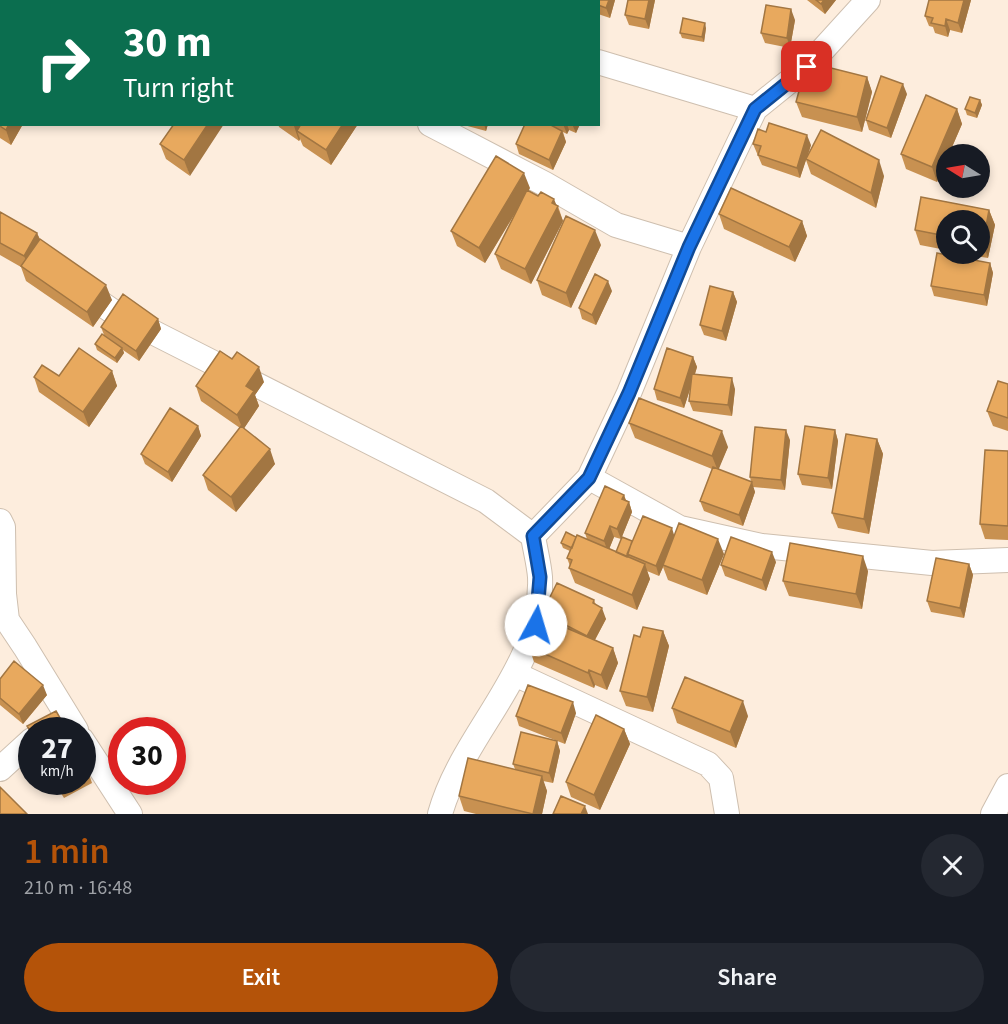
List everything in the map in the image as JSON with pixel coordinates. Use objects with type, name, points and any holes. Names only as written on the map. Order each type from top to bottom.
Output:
[{"type":"street","points":[[533,536],[589,478],[629,393],[689,247],[755,109],[807,67],[868,0]]},
{"type":"street","points":[[600,64],[755,109]]},
{"type":"street","points":[[434,126],[545,184],[616,225],[689,247]]},
{"type":"street","points":[[58,274],[115,313],[486,501],[533,536],[540,577],[536,625],[516,674],[447,789],[440,814]]},
{"type":"street","points":[[589,478],[680,528],[762,546],[932,563],[1008,560]]},
{"type":"street","points":[[0,521],[3,527],[4,594],[7,620],[68,717]]},
{"type":"street","points":[[516,674],[708,764],[721,778],[728,814]]},
{"type":"street","points":[[0,770],[18,753]]},
{"type":"street","points":[[96,762],[130,814]]},
{"type":"street","points":[[993,814],[1008,786]]},
{"type":"building","points":[[600,0],[609,0],[606,8],[600,6]]},
{"type":"building","points":[[628,0],[649,0],[645,19],[625,15]]},
{"type":"building","points":[[929,0],[964,0],[958,23],[946,19],[945,26],[931,23],[933,18],[925,16]]},
{"type":"building","points":[[766,5],[791,9],[787,38],[761,33]]},
{"type":"building","points":[[683,18],[705,23],[702,37],[680,33]]},
{"type":"building","points":[[807,62],[867,77],[857,117],[796,102]]},
{"type":"building","points":[[881,76],[903,84],[887,128],[866,120]]},
{"type":"building","points":[[926,95],[957,109],[942,144],[936,144],[936,158],[932,167],[901,154]]},
{"type":"building","points":[[970,97],[980,100],[975,113],[965,109]]},
{"type":"building","points":[[769,123],[807,135],[797,168],[758,155],[761,146],[753,144],[758,129],[766,132]]},
{"type":"building","points":[[173,126],[207,126],[184,160],[160,144]]},
{"type":"building","points":[[300,126],[342,126],[326,150],[297,131]]},
{"type":"building","points":[[524,126],[553,126],[562,131],[549,160],[516,144]]},
{"type":"building","points":[[821,130],[879,160],[871,193],[806,159]]},
{"type":"building","points":[[496,156],[524,173],[479,248],[451,231]]},
{"type":"building","points":[[731,188],[802,221],[789,247],[719,214]]},
{"type":"building","points":[[527,190],[538,196],[541,192],[554,199],[552,203],[558,206],[525,269],[495,254]]},
{"type":"building","points":[[921,197],[989,210],[936,210],[936,234],[915,230]]},
{"type":"building","points":[[0,212],[37,233],[24,256],[0,243]]},
{"type":"building","points":[[566,216],[595,230],[566,293],[537,280]]},
{"type":"building","points":[[40,239],[106,285],[87,312],[21,266]]},
{"type":"building","points":[[936,258],[936,264],[990,264],[984,295],[931,286]]},
{"type":"building","points":[[595,274],[608,281],[592,315],[579,308]]},
{"type":"building","points":[[710,286],[733,292],[722,331],[700,325]]},
{"type":"building","points":[[123,294],[158,319],[136,351],[101,327]]},
{"type":"building","points":[[102,334],[122,348],[115,358],[95,344]]},
{"type":"building","points":[[79,348],[112,371],[83,412],[34,377],[42,365],[59,376]]},
{"type":"building","points":[[667,348],[693,357],[680,398],[654,389]]},
{"type":"building","points":[[220,351],[232,359],[237,352],[259,367],[246,386],[254,391],[237,415],[196,386]]},
{"type":"building","points":[[692,374],[732,378],[728,405],[689,401]]},
{"type":"building","points":[[998,381],[1008,384],[1008,418],[987,411]]},
{"type":"building","points":[[639,398],[722,431],[712,456],[629,423]]},
{"type":"building","points":[[170,408],[198,426],[168,472],[141,454]]},
{"type":"building","points":[[241,426],[270,449],[231,497],[203,475]]},
{"type":"building","points":[[805,426],[835,430],[828,478],[798,474]]},
{"type":"building","points":[[755,427],[786,430],[781,480],[750,477]]},
{"type":"building","points":[[846,434],[877,439],[864,519],[832,513]]},
{"type":"building","points":[[985,450],[1008,451],[1008,526],[980,524]]},
{"type":"building","points":[[713,467],[752,482],[739,515],[700,501]]},
{"type":"building","points":[[605,486],[624,495],[622,499],[629,502],[617,529],[610,526],[604,541],[585,533]]},
{"type":"building","points":[[643,516],[672,528],[656,566],[627,554]]},
{"type":"building","points":[[679,523],[718,539],[702,580],[663,565]]},
{"type":"building","points":[[566,532],[576,537],[572,548],[561,543]]},
{"type":"building","points":[[577,535],[645,564],[632,595],[569,568],[572,560],[567,558]]},
{"type":"building","points":[[622,537],[632,541],[627,557],[616,552]]},
{"type":"building","points":[[731,537],[772,552],[762,580],[721,565]]},
{"type":"building","points":[[790,543],[863,556],[856,594],[783,581]]},
{"type":"building","points":[[936,558],[969,564],[960,608],[927,601]]},
{"type":"building","points":[[557,583],[594,600],[593,603],[602,608],[587,636],[542,613]]},
{"type":"building","points":[[541,617],[613,648],[601,675],[589,670],[588,673],[529,647]]},
{"type":"building","points":[[643,627],[663,631],[647,697],[620,691],[634,635],[640,637]]},
{"type":"building","points":[[14,661],[43,685],[19,714],[0,698],[0,679]]},
{"type":"building","points":[[685,677],[743,701],[730,732],[672,708]]},
{"type":"building","points":[[528,685],[573,702],[561,733],[516,716]]},
{"type":"building","points":[[56,711],[59,717],[44,717]]},
{"type":"building","points":[[596,715],[624,729],[594,795],[566,782]]},
{"type":"building","points":[[521,732],[557,741],[549,773],[513,764]]},
{"type":"building","points":[[468,758],[542,776],[533,814],[459,796]]},
{"type":"building","points":[[0,787],[27,814],[0,814]]},
{"type":"building","points":[[561,796],[585,806],[581,814],[553,814]]},
{"type":"route","points":[[536,625],[540,577],[533,536],[589,478],[629,393],[689,247],[755,109],[807,67]]}]
